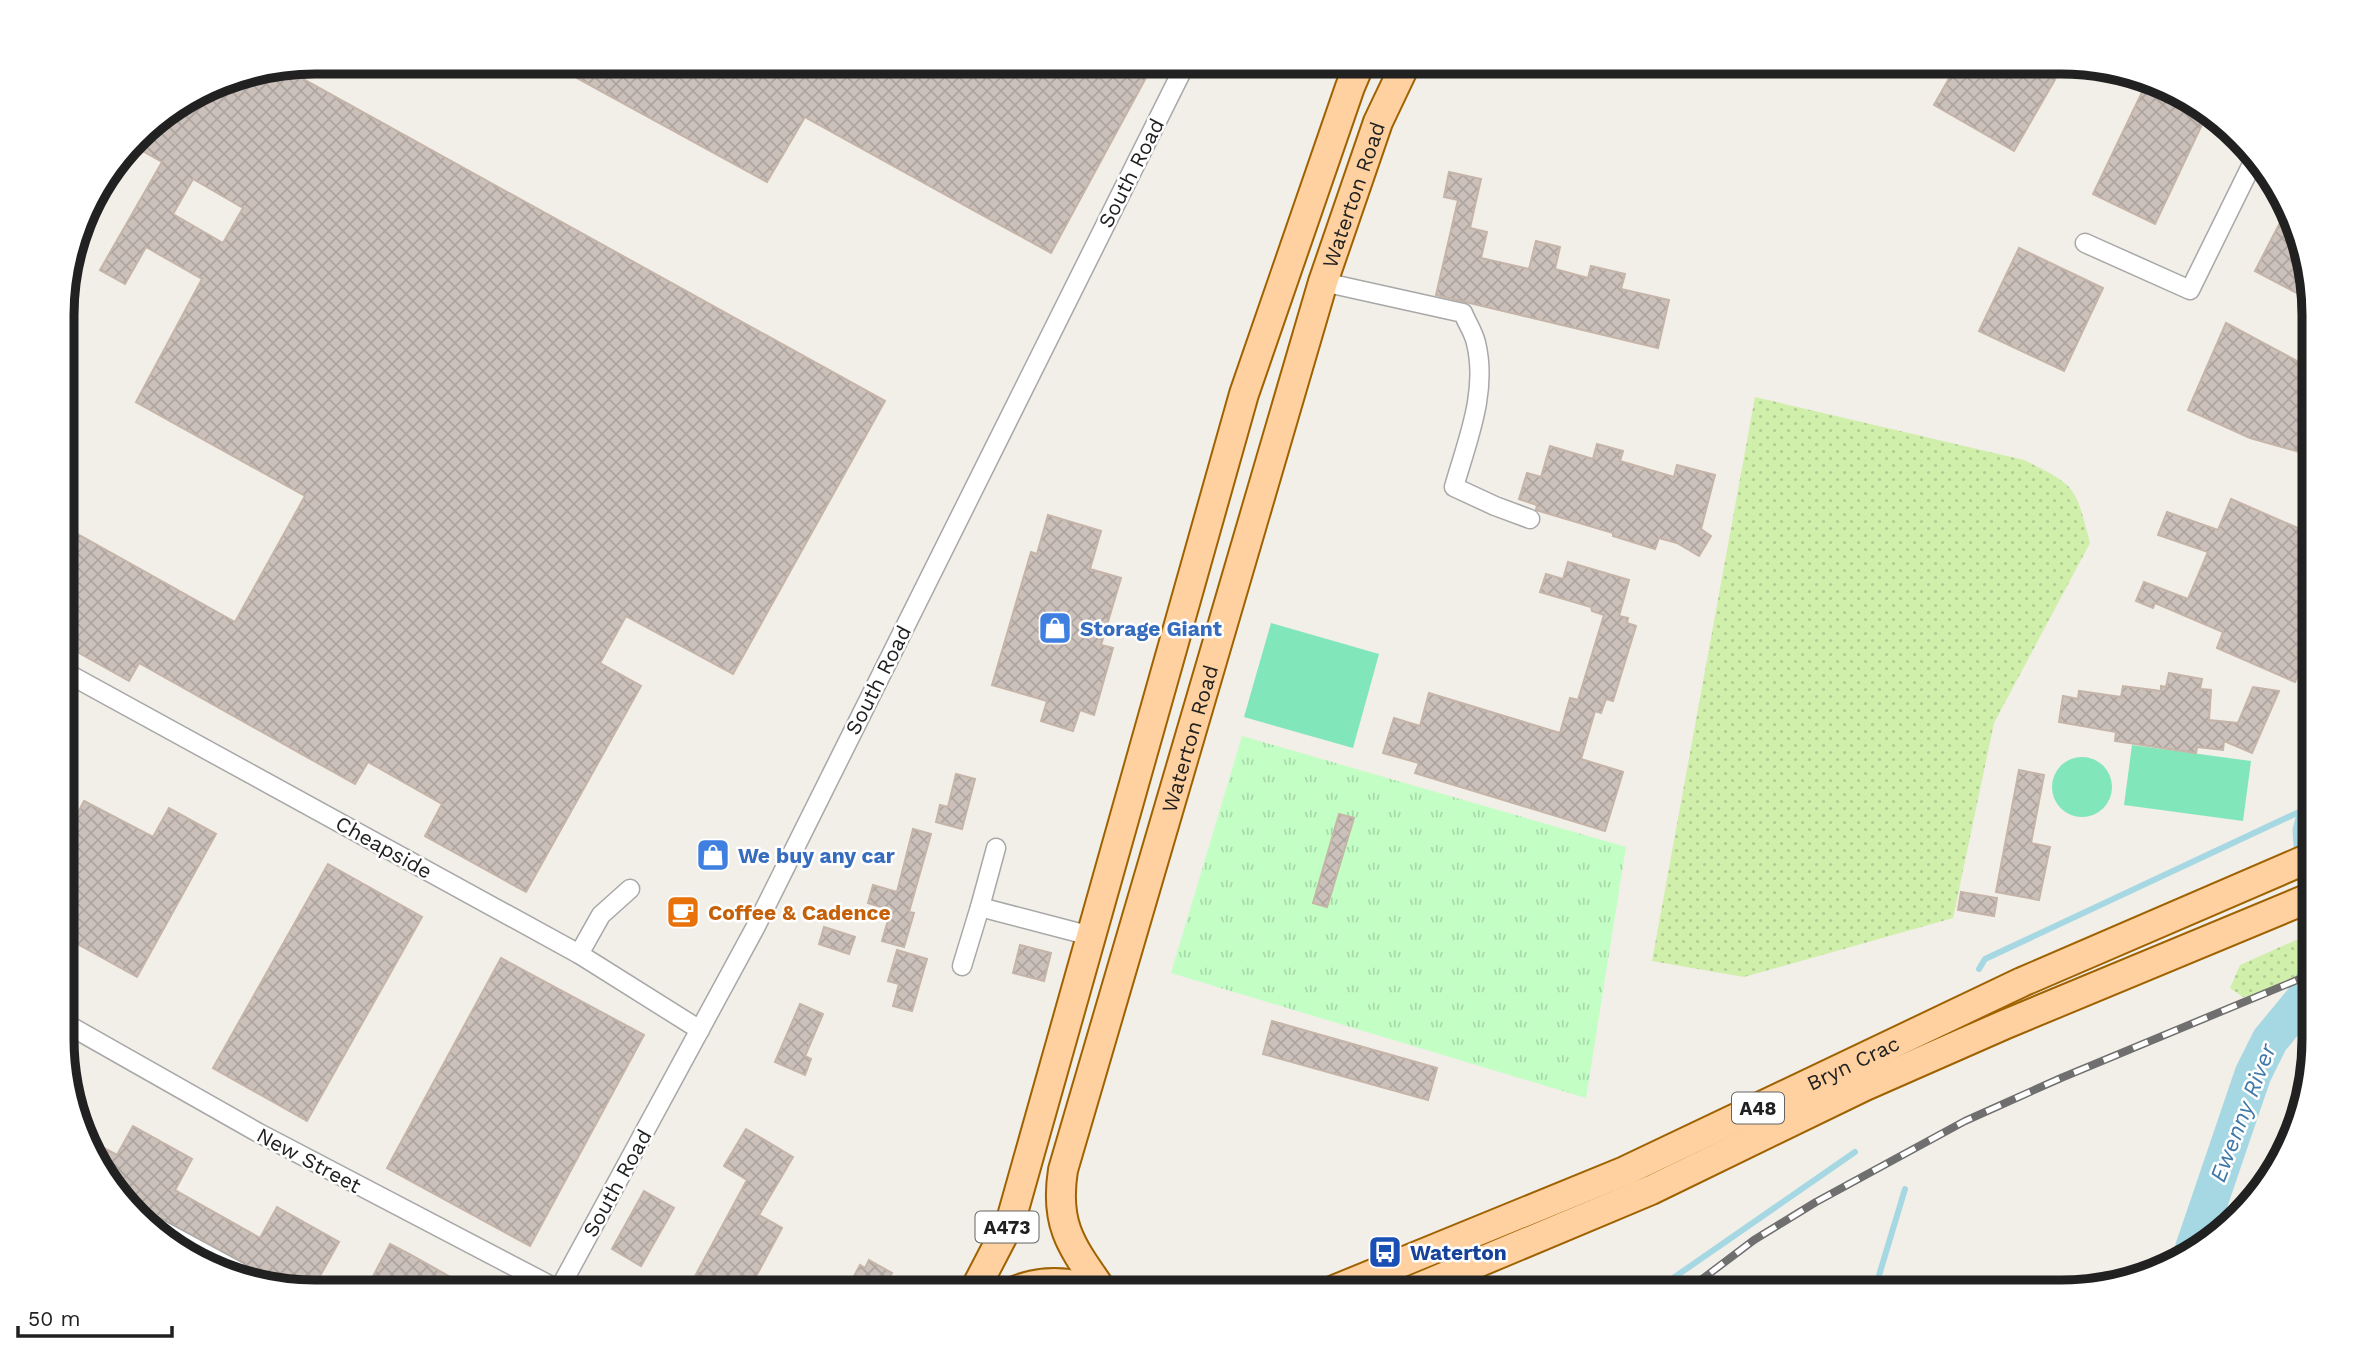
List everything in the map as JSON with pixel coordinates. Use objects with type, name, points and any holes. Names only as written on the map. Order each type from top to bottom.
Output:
[{"type":"main road","name":"Waterton Road","points":[[980,1280],[1011,1220],[1244,394],[1356,74]]},
{"type":"main road","name":"Waterton Road","points":[[1094,1280],[1070,1244],[1065,1228],[1060,1200],[1063,1170],[1323,282],[1378,122],[1401,74]]},
{"type":"main road","name":"Bryn Crac","points":[[1358,1280],[1625,1171],[2022,982],[2302,861]]},
{"type":"main road","name":"Bryn Crac","points":[[1437,1280],[1651,1190],[1865,1086],[2302,901]]},
{"type":"street","name":"South Road","points":[[564,1280],[755,928],[1181,74]]},
{"type":"street","points":[[2085,243],[2190,289],[2251,166]]},
{"type":"street","points":[[1323,282],[1463,313],[1476,341],[1480,376],[1474,423],[1454,487],[1530,519]]},
{"type":"street","name":"Cheapside","points":[[74,677],[579,954],[700,1030]]},
{"type":"street","points":[[962,967],[996,848]]},
{"type":"street","points":[[579,954],[601,915],[631,889]]},
{"type":"street","points":[[980,907],[1091,936]]},
{"type":"street","name":"New Street","points":[[74,1028],[257,1132],[537,1280]]},
{"type":"green space","points":[[1755,397],[2024,460],[2055,476],[2071,490],[2081,510],[2090,543],[1994,723],[1953,918],[1744,977],[1652,961]]},
{"type":"green space","points":[[1271,623],[1379,654],[1353,748],[1244,717]]},
{"type":"green space","points":[[1242,736],[1626,847],[1586,1098],[1171,973]]},
{"type":"green space","points":[[2132,745],[2251,761],[2243,821],[2124,805]]},
{"type":"green space","points":[[2076,757],[2088,757],[2107,770],[2112,787],[2110,799],[2099,812],[2088,817],[2076,817],[2057,804],[2052,793],[2052,781],[2065,762]]},
{"type":"green space","points":[[2302,937],[2302,973],[2243,997],[2230,988],[2240,965]]},
{"type":"building","points":[[570,74],[1148,74],[1051,253],[805,117],[767,182]]},
{"type":"building","points":[[1952,74],[2058,74],[2014,151],[1934,105]]},
{"type":"building","points":[[306,75],[303,79],[885,401],[733,674],[626,616],[600,663],[641,686],[526,892],[425,836],[442,804],[368,762],[355,784],[139,663],[129,681],[74,650],[74,532],[235,622],[305,496],[136,402],[202,279],[146,247],[125,284],[100,270],[162,162],[140,149],[156,133],[194,106],[237,86],[283,76]],"holes":[[[193,179],[243,208],[223,243],[173,214]]]},
{"type":"building","points":[[2144,89],[2182,106],[2204,120],[2155,224],[2093,194]]},
{"type":"building","points":[[1449,172],[1481,179],[1470,228],[1487,232],[1481,258],[1529,269],[1536,241],[1560,247],[1555,269],[1588,278],[1591,266],[1625,274],[1621,289],[1669,300],[1658,348],[1436,295],[1458,200],[1444,197]]},
{"type":"building","points":[[2282,218],[2298,268],[2302,295],[2255,271]]},
{"type":"building","points":[[2019,248],[2103,288],[2064,371],[1979,331]]},
{"type":"building","points":[[2226,323],[2302,364],[2302,453],[2250,438],[2188,410]]},
{"type":"building","points":[[1597,444],[1623,451],[1620,461],[1674,477],[1677,465],[1715,475],[1701,529],[1711,536],[1699,556],[1677,543],[1659,538],[1655,549],[1613,536],[1613,533],[1536,510],[1537,505],[1519,499],[1527,473],[1541,477],[1550,446],[1593,459]]},
{"type":"building","points":[[2231,499],[2302,530],[2302,641],[2297,653],[2302,655],[2302,666],[2295,682],[2217,648],[2223,632],[2155,603],[2153,608],[2136,601],[2144,582],[2188,599],[2208,552],[2158,535],[2167,512],[2218,530]]},
{"type":"building","points":[[1048,515],[1101,531],[1090,569],[1121,578],[1101,645],[1113,648],[1094,715],[1080,710],[1073,731],[1041,721],[1047,701],[992,685],[1031,552],[1037,554]]},
{"type":"building","points":[[1568,562],[1629,580],[1619,616],[1628,618],[1627,623],[1636,626],[1613,701],[1606,699],[1601,713],[1595,711],[1581,759],[1623,772],[1605,831],[1415,773],[1419,763],[1383,753],[1394,718],[1420,726],[1429,693],[1560,733],[1570,698],[1578,700],[1604,615],[1592,611],[1591,607],[1540,592],[1546,574],[1563,579]]},
{"type":"building","points":[[2169,673],[2202,679],[2200,689],[2211,690],[2209,720],[2238,723],[2253,687],[2279,691],[2252,753],[2224,741],[2223,750],[2197,747],[2196,753],[2115,741],[2116,732],[2059,722],[2063,696],[2078,699],[2079,691],[2121,697],[2123,686],[2161,691],[2161,686],[2166,687]]},
{"type":"building","points":[[2019,770],[2044,775],[2031,843],[2050,847],[2039,900],[1996,892]]},
{"type":"building","points":[[956,774],[975,779],[962,829],[936,822],[940,805],[948,807]]},
{"type":"building","points":[[84,801],[153,837],[169,808],[216,834],[137,977],[74,942],[74,820]]},
{"type":"building","points":[[1339,814],[1354,818],[1327,907],[1313,903]]},
{"type":"building","points":[[913,829],[931,834],[909,912],[914,913],[904,947],[882,941],[891,910],[868,903],[873,885],[897,892]]},
{"type":"building","points":[[328,864],[422,917],[307,1121],[213,1068]]},
{"type":"building","points":[[1961,892],[1997,898],[1994,916],[1958,910]]},
{"type":"building","points":[[824,927],[855,937],[849,954],[819,944]]},
{"type":"building","points":[[1020,945],[1051,953],[1044,981],[1013,973]]},
{"type":"building","points":[[897,950],[927,959],[912,1011],[893,1006],[899,984],[888,981]]},
{"type":"building","points":[[501,958],[644,1035],[530,1246],[387,1168]]},
{"type":"building","points":[[800,1004],[823,1014],[805,1056],[811,1059],[805,1075],[775,1062]]},
{"type":"building","points":[[1272,1021],[1437,1068],[1428,1100],[1263,1054]]},
{"type":"building","points":[[133,1126],[192,1159],[175,1190],[260,1238],[277,1207],[339,1242],[318,1280],[283,1278],[254,1272],[244,1262],[146,1211],[114,1173],[97,1144],[117,1155]]},
{"type":"building","points":[[746,1129],[793,1157],[759,1215],[782,1228],[754,1280],[693,1280],[747,1180],[724,1166]]},
{"type":"building","points":[[644,1191],[674,1208],[641,1266],[612,1249]]},
{"type":"building","points":[[390,1244],[455,1280],[371,1280]]},
{"type":"building","points":[[869,1260],[892,1273],[888,1280],[852,1280],[860,1265],[865,1268]]},
{"type":"waterway","points":[[1979,969],[1985,959],[2302,811]]},
{"type":"waterway","name":"Ewenny River","points":[[2197,1238],[2253,1074],[2270,1040],[2302,1001]]},
{"type":"waterway","points":[[1670,1280],[1855,1152]]},
{"type":"waterway","points":[[1878,1280],[1905,1189]]},
{"type":"railway","points":[[1701,1280],[1754,1240],[1816,1202],[1965,1121],[2302,978]]},
{"type":"place","name":"Storage Giant","points":[[1055,628]]},
{"type":"place","name":"We buy any car","points":[[713,855]]},
{"type":"place","name":"Coffee & Cadence","points":[[683,912]]},
{"type":"place","name":"Waterton","points":[[1385,1252]]}]
